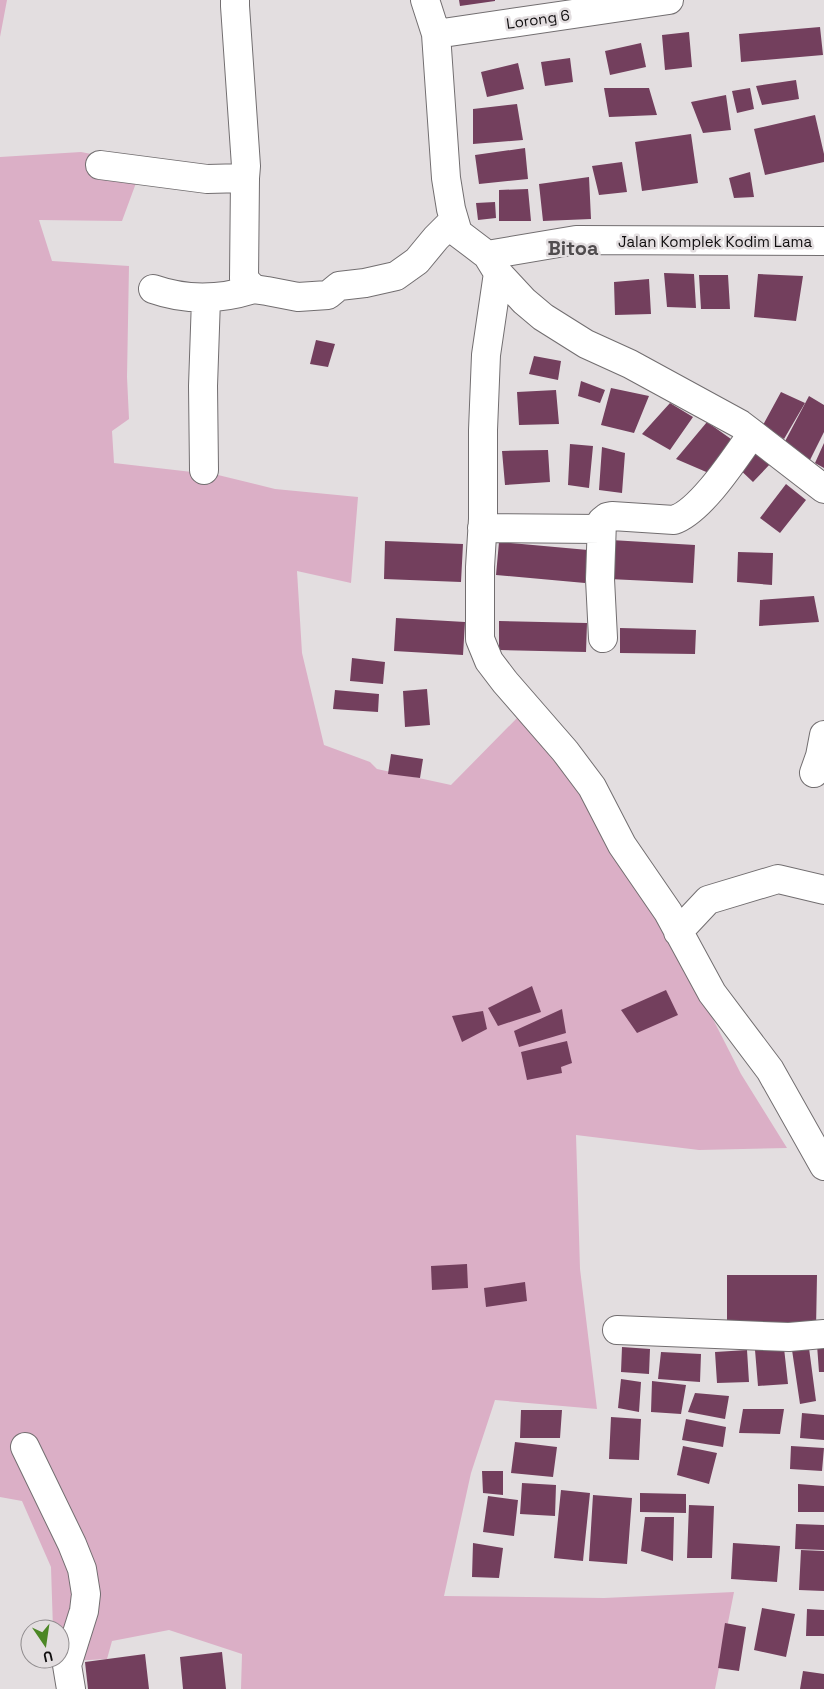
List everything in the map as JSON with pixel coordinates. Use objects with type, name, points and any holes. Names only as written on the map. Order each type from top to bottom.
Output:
[{"type":"street","points":[[236,0],[246,166],[244,279],[254,290]]},
{"type":"street","points":[[425,0],[436,34],[446,178],[458,233],[493,264],[524,301],[543,317],[586,344],[630,364],[740,424],[818,484]]},
{"type":"street","name":"Lorong 6","points":[[436,34],[669,0]]},
{"type":"street","points":[[100,165],[207,180],[245,178]]},
{"type":"street","points":[[153,289],[168,294],[206,299],[234,296],[254,290],[267,290],[298,297],[328,295],[339,286],[365,283],[396,276],[417,261],[454,220]]},
{"type":"street","name":"Jalan Komplek Kodim Lama","points":[[493,264],[576,240],[824,241]]},
{"type":"street","points":[[493,264],[486,355],[480,567],[480,639],[489,661],[592,787],[622,845],[668,912],[712,993],[770,1070],[824,1166]]},
{"type":"street","points":[[204,470],[203,386],[206,299]]},
{"type":"street","points":[[603,638],[600,579],[602,521],[612,516],[674,520],[683,518],[708,493],[752,434]]},
{"type":"street","points":[[482,528],[601,529]]},
{"type":"street","points":[[814,773],[824,735]]},
{"type":"street","points":[[678,932],[708,900],[778,879],[824,890]]},
{"type":"street","points":[[617,1330],[789,1337],[824,1334]]},
{"type":"street","points":[[25,1447],[72,1544],[82,1569],[86,1594],[84,1611],[67,1665],[71,1689]]},
{"type":"shaded area","points":[[0,0],[7,0],[0,37]]},
{"type":"shaded area","points":[[81,152],[143,164],[122,221],[39,220],[52,261],[129,266],[127,377],[129,419],[112,431],[114,463],[218,475],[275,489],[358,497],[351,583],[297,571],[302,653],[324,745],[370,762],[377,769],[451,785],[518,717],[589,803],[694,982],[741,1074],[787,1148],[699,1150],[576,1135],[580,1269],[597,1409],[495,1400],[471,1473],[444,1596],[604,1598],[734,1592],[715,1689],[241,1689],[242,1654],[169,1630],[112,1641],[107,1659],[70,1661],[70,1619],[53,1619],[51,1567],[22,1501],[0,1497],[0,157]]},
{"type":"building","points":[[459,0],[495,0],[495,1],[460,6]]},
{"type":"building","points":[[820,27],[823,55],[741,62],[739,34]]},
{"type":"building","points":[[689,32],[692,67],[665,70],[662,35]]},
{"type":"building","points":[[641,43],[646,67],[610,75],[605,51]]},
{"type":"building","points":[[570,58],[573,82],[545,86],[541,62]]},
{"type":"building","points":[[518,63],[524,89],[487,97],[481,72]]},
{"type":"building","points":[[796,80],[799,99],[762,105],[756,86]]},
{"type":"building","points":[[604,88],[649,88],[657,115],[609,117]]},
{"type":"building","points":[[750,88],[754,109],[737,113],[732,91]]},
{"type":"building","points":[[726,95],[731,130],[703,133],[691,102]]},
{"type":"building","points":[[517,104],[523,140],[473,144],[473,109]]},
{"type":"building","points":[[815,115],[824,154],[824,162],[765,175],[754,129]]},
{"type":"building","points":[[691,134],[698,183],[642,191],[635,142]]},
{"type":"building","points":[[525,148],[528,179],[479,184],[475,155]]},
{"type":"building","points":[[622,162],[627,192],[599,195],[592,166]]},
{"type":"building","points":[[750,172],[754,197],[734,198],[729,178]]},
{"type":"building","points":[[589,177],[591,219],[543,221],[539,184]]},
{"type":"building","points":[[528,189],[531,221],[499,221],[499,190]]},
{"type":"building","points":[[495,202],[496,218],[478,220],[476,203]]},
{"type":"building","points":[[664,273],[694,274],[696,308],[667,307]]},
{"type":"building","points":[[758,274],[803,276],[796,321],[754,317]]},
{"type":"building","points":[[699,275],[728,275],[730,309],[701,309]]},
{"type":"building","points":[[649,279],[651,314],[615,315],[614,282]]},
{"type":"building","points":[[316,340],[335,344],[328,367],[310,364]]},
{"type":"building","points":[[534,356],[561,361],[558,380],[529,374]]},
{"type":"building","points":[[581,381],[605,390],[600,403],[578,396]]},
{"type":"building","points":[[611,388],[649,396],[634,433],[601,425]]},
{"type":"building","points":[[556,390],[559,424],[519,425],[517,392]]},
{"type":"building","points":[[781,392],[805,403],[784,439],[763,425]]},
{"type":"building","points":[[809,396],[824,405],[824,432],[810,460],[782,447]]},
{"type":"building","points":[[670,403],[693,417],[670,450],[642,434]]},
{"type":"building","points":[[707,422],[731,439],[711,474],[676,459]]},
{"type":"building","points":[[824,443],[824,468],[815,463]]},
{"type":"building","points":[[570,444],[593,446],[589,488],[568,485]]},
{"type":"building","points":[[753,445],[771,463],[753,482],[734,464]]},
{"type":"building","points":[[602,447],[625,453],[622,493],[599,490]]},
{"type":"building","points":[[548,450],[550,482],[505,485],[502,451]]},
{"type":"building","points":[[786,484],[806,500],[780,533],[760,518]]},
{"type":"building","points":[[611,540],[695,545],[693,583],[609,579]]},
{"type":"building","points":[[385,541],[463,544],[461,582],[384,579]]},
{"type":"building","points":[[499,542],[588,550],[585,583],[496,575]]},
{"type":"building","points":[[738,552],[773,553],[772,585],[737,582]]},
{"type":"building","points":[[814,596],[819,622],[759,626],[760,600]]},
{"type":"building","points":[[396,618],[465,622],[463,655],[394,651]]},
{"type":"building","points":[[499,621],[587,623],[586,652],[499,650]]},
{"type":"building","points":[[620,628],[696,630],[695,654],[620,653]]},
{"type":"building","points":[[352,658],[385,662],[383,684],[350,681]]},
{"type":"building","points":[[427,689],[430,725],[405,727],[403,691]]},
{"type":"building","points":[[335,690],[379,694],[378,712],[333,709]]},
{"type":"building","points":[[391,754],[423,759],[420,778],[388,774]]},
{"type":"building","points":[[532,986],[541,1012],[498,1026],[488,1008]]},
{"type":"building","points":[[666,990],[678,1015],[637,1033],[621,1010]]},
{"type":"building","points":[[562,1009],[566,1033],[519,1047],[514,1031]]},
{"type":"building","points":[[483,1011],[487,1029],[462,1042],[452,1016]]},
{"type":"building","points":[[567,1041],[572,1063],[561,1067],[562,1073],[527,1080],[521,1052]]},
{"type":"building","points":[[467,1264],[468,1288],[432,1290],[431,1266]]},
{"type":"building","points":[[727,1275],[817,1275],[816,1329],[727,1328]]},
{"type":"building","points":[[525,1282],[527,1301],[486,1307],[484,1288]]},
{"type":"building","points":[[817,1345],[824,1345],[824,1372],[819,1372]]},
{"type":"building","points":[[622,1347],[650,1349],[649,1374],[621,1372]]},
{"type":"building","points":[[784,1348],[788,1384],[758,1386],[755,1350]]},
{"type":"building","points":[[809,1348],[816,1401],[800,1404],[792,1350]]},
{"type":"building","points":[[747,1350],[749,1382],[717,1383],[715,1352]]},
{"type":"building","points":[[661,1352],[701,1354],[700,1382],[658,1379]]},
{"type":"building","points":[[621,1379],[641,1382],[639,1412],[618,1408]]},
{"type":"building","points":[[652,1381],[686,1385],[681,1414],[651,1412]]},
{"type":"building","points":[[695,1393],[729,1396],[725,1419],[688,1412]]},
{"type":"building","points":[[743,1409],[784,1409],[780,1434],[739,1433]]},
{"type":"building","points":[[521,1410],[562,1410],[560,1438],[520,1438]]},
{"type":"building","points":[[802,1413],[824,1415],[824,1440],[800,1438]]},
{"type":"building","points":[[611,1417],[641,1419],[639,1460],[609,1459]]},
{"type":"building","points":[[686,1419],[726,1427],[723,1447],[682,1440]]},
{"type":"building","points":[[515,1442],[557,1447],[553,1477],[511,1473]]},
{"type":"building","points":[[683,1446],[717,1453],[709,1484],[677,1475]]},
{"type":"building","points":[[791,1446],[824,1448],[822,1471],[790,1469]]},
{"type":"building","points":[[482,1471],[503,1471],[503,1495],[483,1493]]},
{"type":"building","points":[[522,1483],[556,1485],[555,1516],[520,1514]]},
{"type":"building","points":[[798,1484],[824,1486],[824,1512],[798,1512]]},
{"type":"building","points":[[561,1490],[590,1493],[583,1561],[554,1558]]},
{"type":"building","points":[[640,1493],[686,1494],[686,1513],[640,1512]]},
{"type":"building","points":[[593,1495],[632,1498],[627,1564],[589,1561]]},
{"type":"building","points":[[488,1496],[518,1500],[514,1536],[483,1532]]},
{"type":"building","points":[[689,1505],[714,1506],[712,1558],[687,1558]]},
{"type":"building","points":[[645,1517],[674,1517],[673,1561],[641,1551]]},
{"type":"building","points":[[796,1524],[824,1525],[824,1550],[795,1549]]},
{"type":"building","points":[[473,1543],[503,1548],[499,1578],[472,1577]]},
{"type":"building","points":[[733,1543],[780,1546],[777,1582],[731,1579]]},
{"type":"building","points":[[801,1550],[824,1551],[824,1591],[799,1590]]},
{"type":"building","points":[[762,1608],[795,1614],[786,1657],[754,1650]]},
{"type":"building","points":[[807,1609],[824,1610],[824,1636],[806,1636]]},
{"type":"building","points":[[725,1623],[746,1627],[739,1671],[718,1668]]},
{"type":"building","points":[[222,1652],[226,1689],[183,1689],[180,1657]]},
{"type":"building","points":[[145,1654],[149,1689],[88,1689],[85,1662]]},
{"type":"building","points":[[803,1671],[824,1674],[824,1689],[800,1689]]},
{"type":"district","name":"Bitoa","points":[[573,248]]}]
